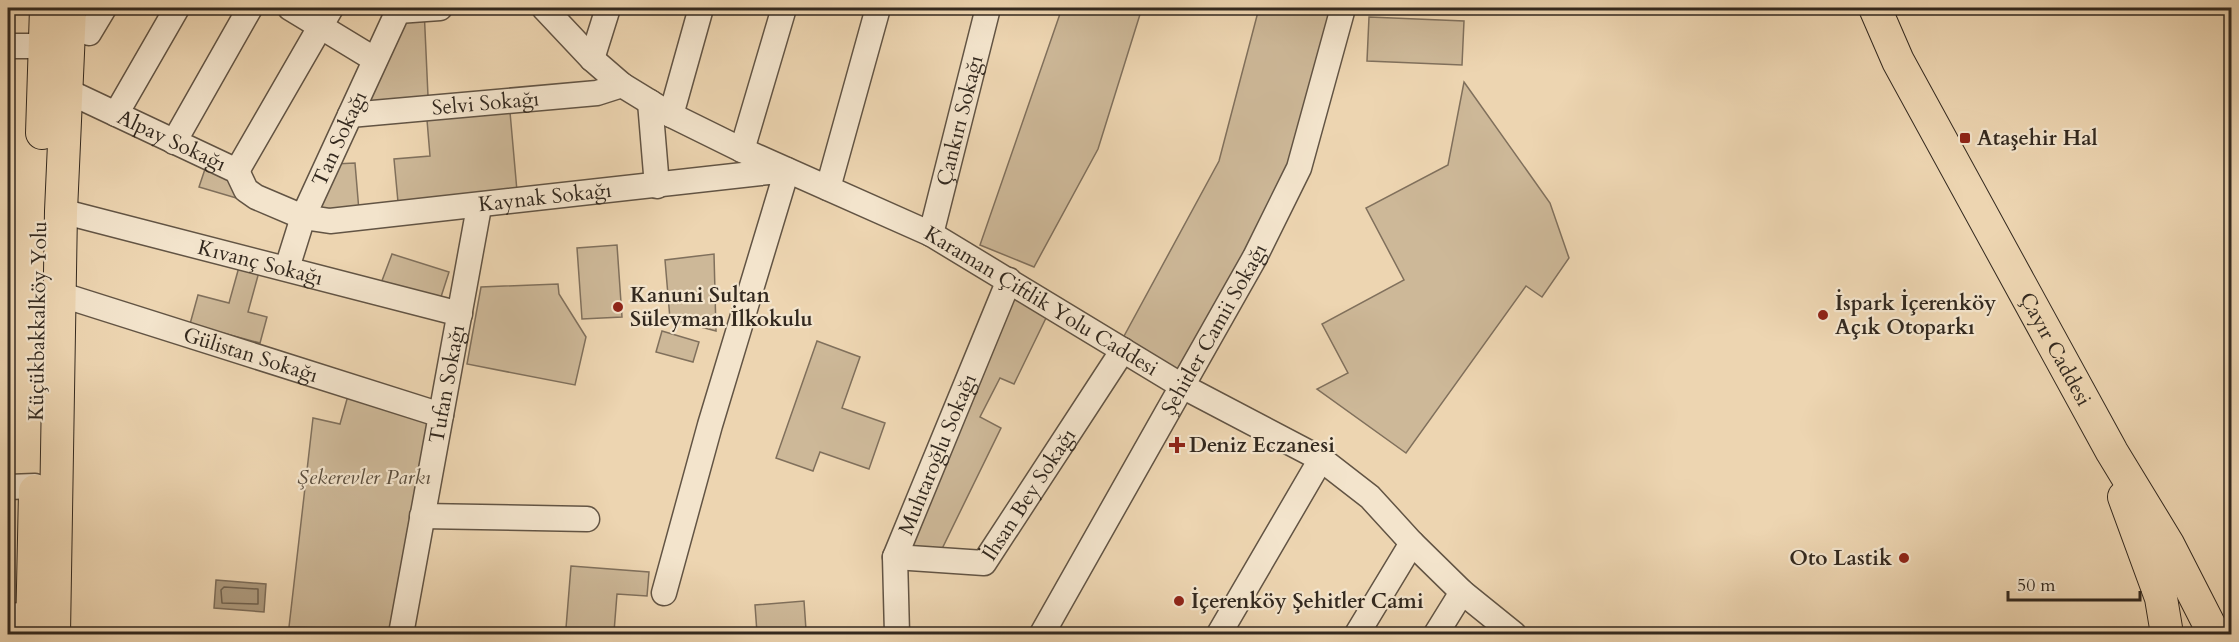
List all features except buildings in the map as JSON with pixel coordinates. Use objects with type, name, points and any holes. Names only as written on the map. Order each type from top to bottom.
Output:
[{"type":"main road","name":"Küçükbakkalköy Yolu","points":[[36,624],[21,487],[46,8]]},
{"type":"main road","name":"Küçükbakkalköy Yolu","points":[[36,624],[59,294],[65,90],[70,8]]},
{"type":"main road","name":"Çayır Caddesi","points":[[1862,8],[1898,61]]},
{"type":"main road","name":"Çayır Caddesi","points":[[1875,8],[1898,61],[2112,452],[2168,544],[2214,634]]},
{"type":"main road","points":[[2112,452],[2131,520],[2161,598],[2167,634]]},
{"type":"street","points":[[89,33],[104,8]]},
{"type":"street","points":[[116,114],[177,8]]},
{"type":"street","points":[[174,142],[250,8]]},
{"type":"street","points":[[290,8],[326,17],[374,58]]},
{"type":"street","name":"Tan Sokağı","points":[[287,268],[303,217],[374,58],[398,11],[440,8]]},
{"type":"street","name":"Karaman Çiftlik Yolu Caddesi","points":[[544,8],[592,59],[622,86],[671,115],[742,150],[931,234],[1182,386],[1321,459],[1371,497],[1412,543],[1462,592],[1514,634]]},
{"type":"street","points":[[592,59],[608,8]]},
{"type":"street","points":[[671,115],[701,8]]},
{"type":"street","points":[[742,150],[784,8]]},
{"type":"street","points":[[828,188],[878,8]]},
{"type":"street","name":"Çankırı Sokağı","points":[[931,234],[988,8]]},
{"type":"street","name":"Şehitler Camii Sokağı","points":[[1042,634],[1255,257],[1299,168],[1343,8]]},
{"type":"street","points":[[237,171],[326,17]]},
{"type":"street","points":[[8,46],[43,46]]},
{"type":"street","name":"Selvi Sokağı","points":[[350,116],[597,93],[622,86]]},
{"type":"street","name":"Alpay Sokağı","points":[[65,90],[237,171],[246,190],[256,197],[303,217]]},
{"type":"street","points":[[651,102],[657,186]]},
{"type":"street","points":[[664,593],[710,425],[788,170]]},
{"type":"street","name":"Kaynak Sokağı","points":[[303,217],[330,221],[479,207],[788,170]]},
{"type":"street","name":"Tufan Sokağı","points":[[401,634],[479,207]]},
{"type":"street","name":"Kıvanç Sokağı","points":[[61,211],[460,314]]},
{"type":"street","name":"Muhtaroğlu Sokağı","points":[[897,634],[895,557],[1010,280]]},
{"type":"street","name":"Gülistan Sokağı","points":[[59,294],[441,415]]},
{"type":"street","name":"İhsan Bey Sokağı","points":[[895,557],[984,563],[1123,350]]},
{"type":"street","points":[[1219,634],[1321,459]]},
{"type":"street","points":[[422,516],[587,519]]},
{"type":"street","points":[[1357,634],[1412,543]]},
{"type":"street","points":[[1436,634],[1462,592]]},
{"type":"green space","points":[[377,8],[424,8],[428,96],[361,104],[400,19]]},
{"type":"green space","points":[[1062,8],[1142,8],[1098,149],[1034,267],[980,245]]},
{"type":"green space","points":[[1259,8],[1334,8],[1294,165],[1179,373],[1123,338],[1219,161]]},
{"type":"green space","points":[[1369,17],[1464,21],[1462,65],[1367,61]]},
{"type":"green space","points":[[1464,82],[1550,203],[1569,258],[1542,297],[1526,286],[1406,453],[1317,389],[1348,373],[1322,324],[1404,280],[1366,208],[1448,165]]},
{"type":"green space","points":[[510,112],[517,191],[398,202],[394,159],[430,156],[427,120]]},
{"type":"green space","points":[[207,163],[228,173],[243,200],[199,187]]},
{"type":"green space","points":[[355,163],[359,211],[312,209],[334,164]]},
{"type":"green space","points":[[617,245],[622,317],[582,319],[577,248]]},
{"type":"green space","points":[[392,254],[449,272],[440,300],[380,286]]},
{"type":"green space","points":[[714,254],[716,331],[670,319],[665,260]]},
{"type":"green space","points":[[239,267],[259,272],[248,312],[267,317],[260,343],[190,324],[198,295],[229,303]]},
{"type":"green space","points":[[558,284],[559,294],[586,337],[575,385],[467,364],[481,287]]},
{"type":"green space","points":[[1000,285],[1046,318],[1014,384],[1000,378],[980,417],[1001,428],[938,557],[895,557]]},
{"type":"green space","points":[[662,331],[699,342],[693,362],[656,352]]},
{"type":"green space","points":[[817,341],[860,357],[842,408],[885,423],[869,469],[820,452],[813,471],[776,458]]},
{"type":"green space","name":"Şekerevler Parkı","points":[[349,392],[434,418],[395,630],[289,627],[313,418],[340,424]]},
{"type":"green space","points":[[571,566],[649,572],[647,596],[617,594],[614,632],[566,628]]},
{"type":"green space","points":[[804,601],[806,630],[757,633],[755,605]]},
{"type":"water","points":[[216,580],[266,584],[264,612],[214,608]]},
{"type":"place","name":"Ataşehir Hal","points":[[1965,138]]},
{"type":"place","name":"Kanuni Sultan Süleyman İlkokulu","points":[[618,307]]},
{"type":"place","name":"İspark İçerenköy Açık Otoparkı","points":[[1823,315]]},
{"type":"place","name":"Deniz Eczanesi","points":[[1177,445]]},
{"type":"place","name":"Oto Lastik","points":[[1904,558]]},
{"type":"place","name":"İçerenköy Şehitler Cami","points":[[1179,601]]}]
